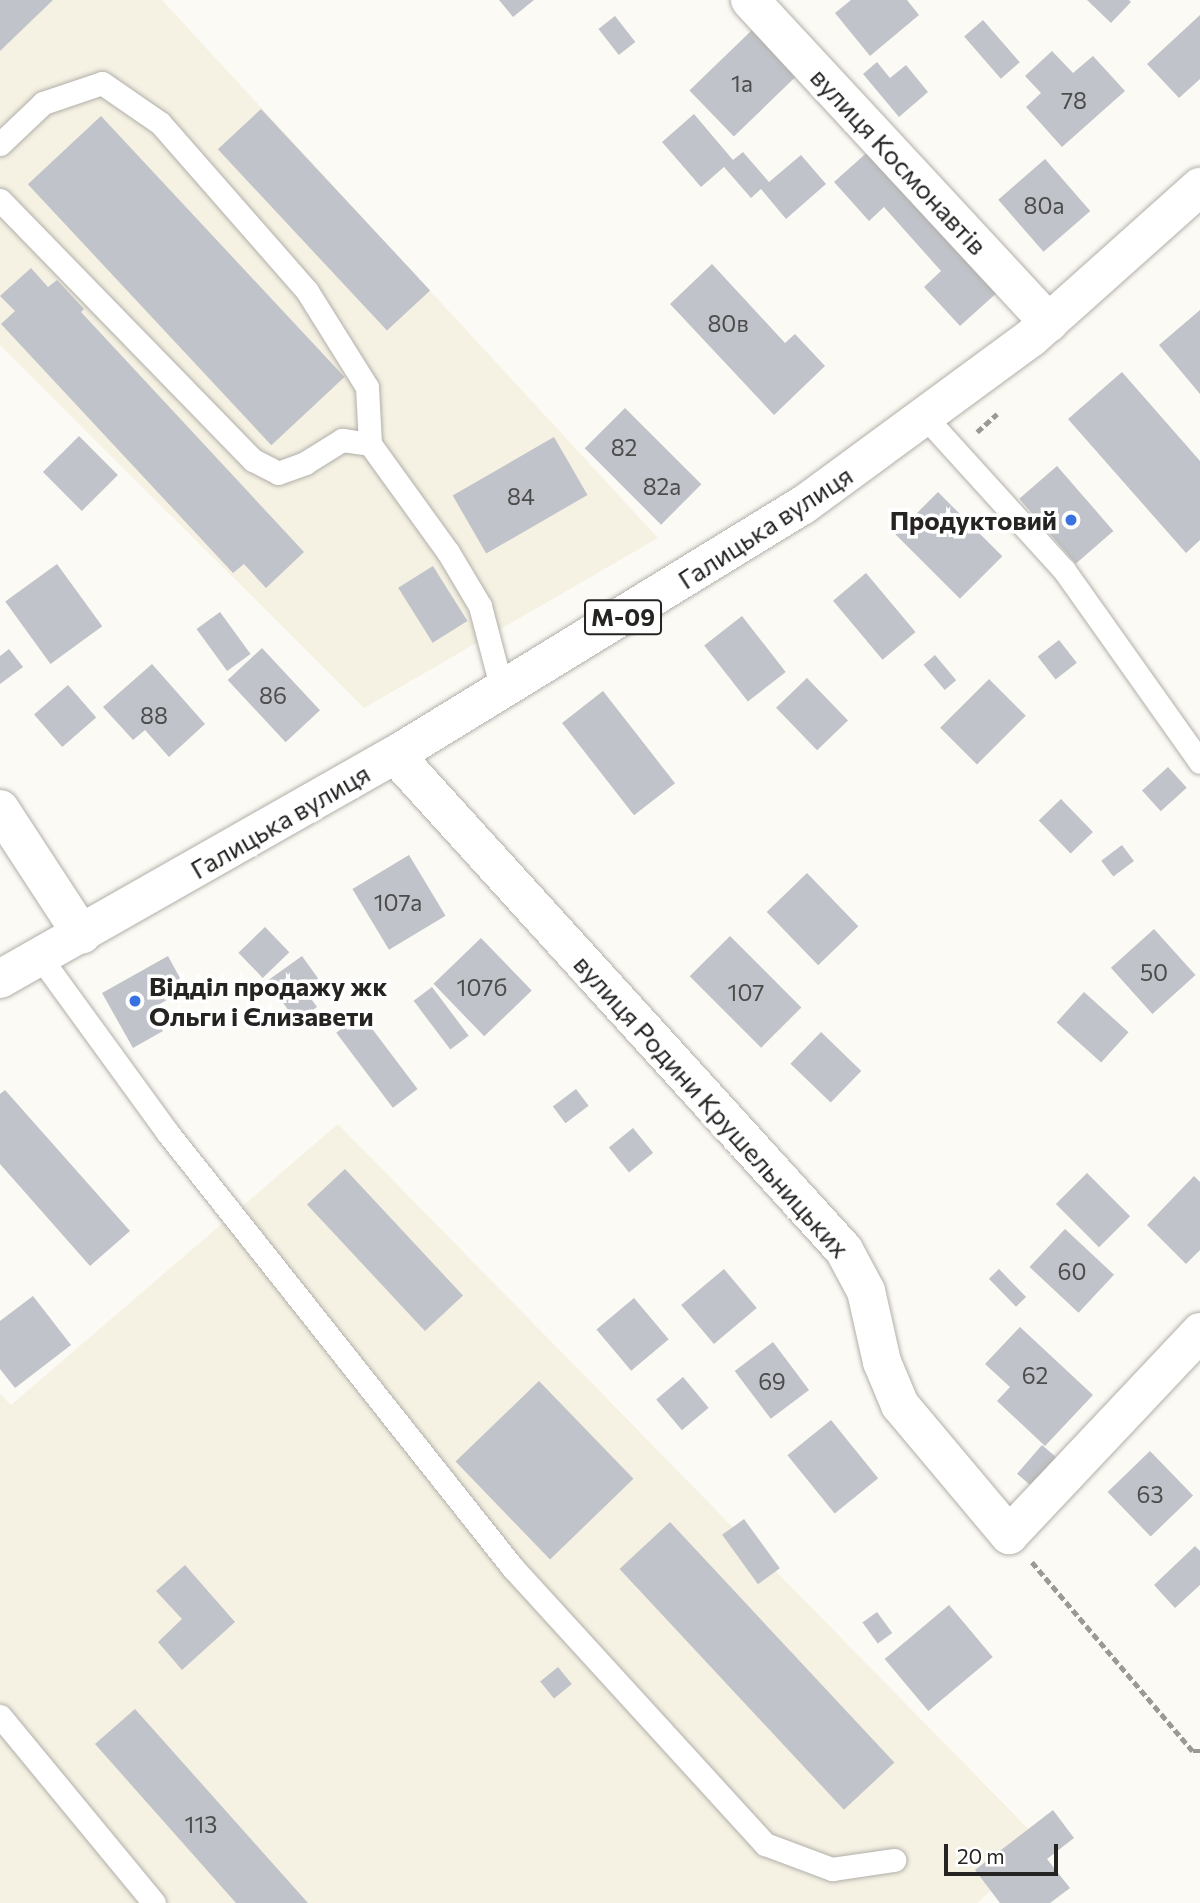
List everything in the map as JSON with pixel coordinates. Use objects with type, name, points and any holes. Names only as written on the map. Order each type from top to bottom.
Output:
[{"type":"street","name":"вулиця Космонавтів","points":[[750,0],[1049,323]]},
{"type":"street","name":"Галицька вулиця","points":[[0,979],[395,755],[802,506],[926,418],[1049,323],[1200,187]]},
{"type":"street","name":"вулиця Родини Крушельницьких","points":[[395,755],[844,1250],[866,1291],[882,1362],[900,1405],[1009,1535]]},
{"type":"street","points":[[0,809],[82,934]]},
{"type":"street","points":[[1009,1535],[1200,1332]]},
{"type":"lane","points":[[0,144],[44,103],[102,83],[160,122],[307,291],[367,387],[370,444],[448,552],[480,606],[502,690]]},
{"type":"lane","points":[[0,200],[253,460],[278,473],[305,463],[342,440],[370,444]]},
{"type":"lane","points":[[926,418],[1064,570],[1200,762]]},
{"type":"lane","points":[[40,957],[167,1132],[513,1568],[765,1844],[832,1869],[894,1860]]},
{"type":"lane","points":[[0,1716],[155,1903]]},
{"type":"path","points":[[1009,1535],[1193,1751],[1200,1751]]},
{"type":"shaded area","points":[[0,0],[162,0],[658,538],[364,708],[0,345]]},
{"type":"shaded area","points":[[338,1124],[1044,1845],[977,1903],[0,1903],[0,1394],[11,1405]]},
{"type":"building","points":[[0,0],[53,0],[0,51]]},
{"type":"building","points":[[499,0],[534,0],[513,17]]},
{"type":"building","points":[[851,0],[907,0],[919,15],[870,56],[835,13]]},
{"type":"building","points":[[1087,0],[1129,0],[1131,2],[1111,23]]},
{"type":"building","points":[[1200,15],[1200,79],[1179,98],[1147,64]]},
{"type":"building","points":[[615,16],[635,42],[619,55],[598,29]]},
{"type":"building","points":[[983,20],[1020,62],[1001,79],[964,36]]},
{"type":"building","points":[[752,30],[796,76],[734,136],[689,90]]},
{"type":"building","points":[[1052,51],[1073,73],[1093,56],[1125,91],[1062,147],[1026,107],[1041,93],[1025,76]]},
{"type":"building","points":[[877,62],[890,78],[906,65],[928,92],[899,117],[863,74]]},
{"type":"building","points":[[261,109],[430,290],[387,331],[218,149]]},
{"type":"building","points":[[694,114],[733,160],[743,152],[769,182],[801,155],[826,184],[786,219],[761,189],[751,198],[724,167],[701,187],[662,142]]},
{"type":"building","points":[[101,116],[344,377],[271,445],[28,184]]},
{"type":"building","points":[[872,148],[1000,290],[960,326],[924,287],[941,271],[884,207],[869,221],[834,182]]},
{"type":"building","points":[[1045,159],[1090,211],[1043,252],[998,200]]},
{"type":"building","points":[[712,264],[785,343],[795,334],[825,366],[774,415],[670,304]]},
{"type":"building","points":[[31,268],[48,287],[57,280],[84,309],[81,312],[304,552],[266,588],[244,564],[233,573],[1,324],[15,311],[0,296]]},
{"type":"building","points":[[1200,310],[1200,394],[1159,345]]},
{"type":"building","points":[[1122,372],[1200,461],[1200,540],[1186,553],[1068,419]]},
{"type":"building","points":[[625,408],[701,484],[661,525],[585,448]]},
{"type":"building","points":[[79,436],[118,475],[82,511],[43,472]]},
{"type":"building","points":[[554,437],[588,495],[486,554],[453,495]]},
{"type":"building","name":"Продуктовий","points":[[1057,466],[1113,531],[1076,564],[1019,499]]},
{"type":"building","points":[[938,492],[1002,556],[960,599],[896,534]]},
{"type":"building","points":[[57,564],[102,626],[50,664],[5,602]]},
{"type":"building","points":[[433,566],[467,621],[433,643],[398,588]]},
{"type":"building","points":[[866,573],[915,632],[883,660],[833,601]]},
{"type":"building","points":[[220,612],[251,654],[227,671],[197,629]]},
{"type":"building","points":[[742,616],[786,672],[748,702],[704,646]]},
{"type":"building","points":[[1059,640],[1077,663],[1056,679],[1038,657]]},
{"type":"building","points":[[262,648],[320,710],[286,742],[228,680]]},
{"type":"building","points":[[9,649],[23,667],[0,684],[0,656]]},
{"type":"building","points":[[935,655],[956,680],[945,690],[924,665]]},
{"type":"building","points":[[152,664],[205,724],[169,757],[145,730],[133,740],[103,707]]},
{"type":"building","points":[[807,678],[848,720],[817,750],[776,708]]},
{"type":"building","points":[[989,679],[1026,716],[977,765],[940,728]]},
{"type":"building","points":[[68,685],[96,717],[62,747],[34,715]]},
{"type":"building","points":[[603,691],[675,783],[634,815],[562,723]]},
{"type":"building","points":[[1168,767],[1187,788],[1161,811],[1142,790]]},
{"type":"building","points":[[1061,799],[1093,832],[1071,854],[1039,821]]},
{"type":"building","points":[[1122,845],[1134,861],[1113,877],[1101,861]]},
{"type":"building","points":[[409,855],[446,916],[389,950],[352,889]]},
{"type":"building","points":[[807,873],[858,926],[818,965],[767,912]]},
{"type":"building","points":[[265,927],[289,952],[263,978],[238,953]]},
{"type":"building","points":[[1154,929],[1195,975],[1152,1014],[1111,968]]},
{"type":"building","points":[[730,936],[801,1007],[761,1048],[690,976]]},
{"type":"building","points":[[481,938],[532,991],[484,1036],[434,984]]},
{"type":"building","name":"Відділ продажу жк Ольги і Єлизавети","points":[[168,956],[186,989],[151,1009],[163,1031],[133,1048],[102,993]]},
{"type":"building","points":[[302,956],[320,981],[306,992],[317,1007],[297,1022],[267,981]]},
{"type":"building","points":[[432,987],[469,1036],[450,1050],[414,1001]]},
{"type":"building","points":[[1084,992],[1129,1032],[1101,1063],[1057,1022]]},
{"type":"building","points":[[361,1014],[418,1089],[393,1108],[336,1033]]},
{"type":"building","points":[[821,1032],[861,1071],[831,1103],[790,1064]]},
{"type":"building","points":[[576,1089],[589,1106],[565,1123],[553,1106]]},
{"type":"building","points":[[5,1090],[130,1231],[90,1266],[0,1164],[0,1094]]},
{"type":"building","points":[[633,1128],[653,1153],[629,1172],[609,1148]]},
{"type":"building","points":[[345,1169],[463,1296],[425,1331],[307,1204]]},
{"type":"building","points":[[1087,1173],[1130,1216],[1099,1247],[1056,1204]]},
{"type":"building","points":[[1194,1176],[1200,1182],[1200,1250],[1186,1264],[1147,1225]]},
{"type":"building","points":[[1065,1229],[1114,1275],[1079,1313],[1030,1267]]},
{"type":"building","points":[[724,1269],[757,1308],[714,1344],[681,1305]]},
{"type":"building","points":[[999,1269],[1026,1297],[1016,1307],[989,1279]]},
{"type":"building","points":[[33,1296],[71,1345],[15,1388],[0,1369],[0,1321]]},
{"type":"building","points":[[634,1298],[669,1339],[631,1371],[596,1329]]},
{"type":"building","points":[[1020,1327],[1093,1395],[1045,1446],[997,1401],[1010,1387],[985,1364]]},
{"type":"building","points":[[773,1342],[809,1390],[771,1419],[735,1371]]},
{"type":"building","points":[[683,1377],[709,1408],[682,1430],[656,1399]]},
{"type":"building","points":[[539,1381],[633,1479],[550,1559],[456,1462]]},
{"type":"building","points":[[831,1420],[878,1478],[835,1514],[787,1455]]},
{"type":"building","points":[[1042,1445],[1059,1460],[1034,1489],[1017,1474]]},
{"type":"building","points":[[1150,1451],[1193,1496],[1151,1537],[1108,1492]]},
{"type":"building","points":[[744,1519],[780,1568],[758,1584],[722,1535]]},
{"type":"building","points":[[670,1522],[894,1763],[844,1810],[620,1569]]},
{"type":"building","points":[[1195,1546],[1200,1551],[1200,1585],[1175,1608],[1154,1585]]},
{"type":"building","points":[[185,1565],[235,1622],[182,1670],[158,1642],[182,1619],[156,1591]]},
{"type":"building","points":[[949,1605],[993,1657],[928,1711],[885,1659]]},
{"type":"building","points":[[877,1612],[892,1633],[878,1644],[862,1623]]},
{"type":"building","points":[[558,1667],[572,1684],[554,1699],[540,1681]]},
{"type":"building","points":[[135,1709],[308,1903],[236,1903],[95,1744]]},
{"type":"building","points":[[1053,1810],[1074,1838],[1047,1859],[1070,1888],[1050,1903],[1000,1903],[975,1870]]},
{"type":"place","name":"Продуктовий","points":[[1071,520]]},
{"type":"place","name":"Відділ продажу жк Ольги і Єлизавети","points":[[135,1001]]}]
